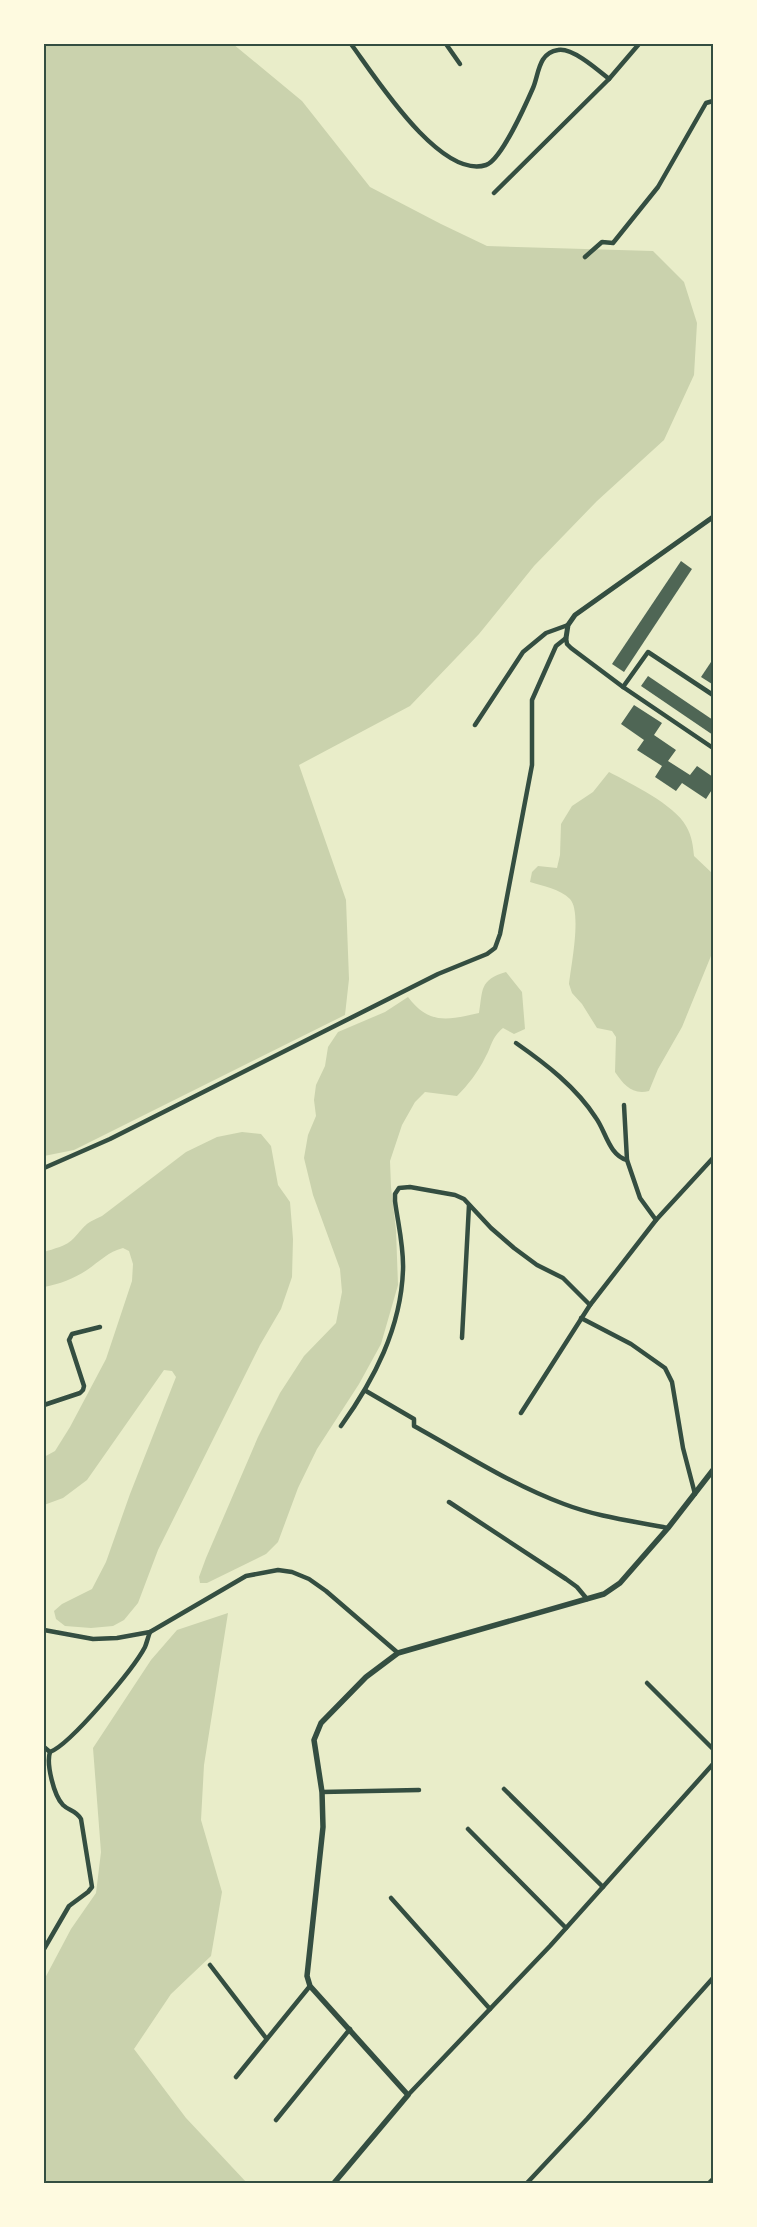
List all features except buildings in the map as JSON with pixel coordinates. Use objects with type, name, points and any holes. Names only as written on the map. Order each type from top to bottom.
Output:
[{"type":"main road","points":[[334,2183],[408,2095],[310,1986],[308,1976],[322,1837],[322,1792],[315,1747],[318,1727],[331,1711],[366,1677],[398,1654],[604,1594],[620,1583],[695,1496],[713,1470]]},
{"type":"street","points":[[351,44],[402,114],[440,152],[474,166],[487,165],[498,154],[533,87],[540,62],[550,52],[559,49],[568,50],[610,79]]},
{"type":"street","points":[[446,44],[460,64]]},
{"type":"street","points":[[494,193],[610,79],[639,44]]},
{"type":"street","points":[[585,257],[602,242],[613,243],[658,187],[706,103],[713,101]]},
{"type":"street","points":[[713,517],[575,615],[568,625],[566,638],[567,644],[571,648],[623,687],[713,748]]},
{"type":"street","points":[[475,725],[497,688],[523,652],[546,634],[568,625]]},
{"type":"street","points":[[44,1168],[110,1140],[290,1047],[438,974],[487,954],[495,948],[500,934],[532,765],[532,700],[556,646],[566,638]]},
{"type":"street","points":[[623,687],[648,652],[713,696]]},
{"type":"street","points":[[516,1043],[546,1064],[586,1103],[613,1151],[619,1158],[627,1160]]},
{"type":"street","points":[[624,1105],[627,1160],[640,1198],[656,1220]]},
{"type":"street","points":[[521,1414],[590,1305],[656,1220],[713,1158]]},
{"type":"street","points":[[341,1426],[375,1375],[386,1347],[401,1289],[402,1244],[395,1201],[395,1194],[399,1188],[404,1186],[455,1195],[464,1199],[491,1228],[514,1248],[537,1264],[563,1278],[590,1305]]},
{"type":"street","points":[[462,1338],[470,1205]]},
{"type":"street","points":[[581,1318],[631,1344],[665,1368],[672,1382],[683,1448],[695,1496]]},
{"type":"street","points":[[44,1405],[82,1392],[84,1386],[68,1340],[72,1334],[100,1326]]},
{"type":"street","points":[[366,1391],[414,1419],[414,1426],[522,1486],[564,1504],[620,1520],[668,1528]]},
{"type":"street","points":[[449,1502],[566,1578],[587,1599]]},
{"type":"street","points":[[44,1630],[93,1639],[117,1638],[150,1632],[246,1576],[278,1570],[292,1572],[309,1578],[398,1654]]},
{"type":"street","points":[[50,1752],[58,1749],[79,1730],[146,1646],[150,1632]]},
{"type":"street","points":[[647,1682],[713,1749]]},
{"type":"street","points":[[44,1747],[50,1752]]},
{"type":"street","points":[[44,1949],[69,1906],[92,1887],[81,1819],[78,1813],[64,1807],[59,1800],[50,1771],[48,1759],[50,1752]]},
{"type":"street","points":[[408,2095],[566,1928],[713,1764]]},
{"type":"street","points":[[322,1792],[419,1790]]},
{"type":"street","points":[[504,1790],[603,1887]]},
{"type":"street","points":[[468,1829],[566,1928]]},
{"type":"street","points":[[391,1898],[490,2009]]},
{"type":"street","points":[[210,1965],[266,2038]]},
{"type":"street","points":[[527,2183],[588,2119],[713,1978]]},
{"type":"street","points":[[236,2077],[310,1986]]},
{"type":"street","points":[[276,2120],[350,2029]]},
{"type":"street","points":[[709,2183],[713,2179]]},
{"type":"green space","points":[[44,44],[233,44],[302,101],[370,187],[487,246],[653,251],[684,282],[697,323],[694,375],[664,440],[597,501],[534,566],[479,634],[410,706],[299,765],[346,900],[349,979],[345,1015],[74,1150],[44,1156]]},
{"type":"green space","points":[[609,772],[651,795],[672,810],[686,826],[690,834],[694,856],[713,874],[713,951],[682,1027],[658,1069],[649,1091],[643,1092],[629,1088],[618,1077],[615,1072],[616,1037],[612,1031],[597,1028],[582,1004],[572,993],[569,984],[575,915],[570,899],[556,890],[530,882],[532,872],[538,866],[557,868],[560,855],[561,824],[572,806],[593,792]]},
{"type":"green space","points":[[506,972],[522,992],[525,1029],[514,1034],[503,1028],[494,1039],[476,1073],[457,1096],[425,1092],[415,1102],[402,1125],[390,1161],[396,1230],[398,1285],[381,1344],[359,1384],[317,1449],[298,1488],[278,1542],[266,1554],[207,1583],[200,1583],[199,1577],[206,1558],[258,1437],[280,1393],[304,1356],[336,1323],[342,1292],[340,1269],[313,1195],[304,1158],[308,1135],[316,1116],[314,1100],[316,1085],[325,1066],[328,1047],[338,1032],[385,1012],[408,997],[424,1012],[440,1018],[479,1013],[482,992],[487,982],[497,975]]},
{"type":"green space","points":[[242,1132],[261,1134],[271,1146],[278,1185],[290,1202],[293,1239],[292,1277],[281,1309],[260,1345],[158,1550],[138,1603],[124,1620],[113,1626],[91,1628],[65,1626],[56,1619],[54,1611],[62,1604],[92,1589],[106,1562],[130,1494],[176,1377],[172,1371],[164,1370],[87,1480],[63,1498],[44,1505],[44,1457],[55,1451],[106,1359],[132,1281],[133,1264],[129,1251],[123,1248],[108,1254],[77,1276],[61,1283],[44,1287],[44,1252],[71,1241],[88,1223],[102,1216],[186,1152],[217,1137]]},
{"type":"green space","points":[[228,1613],[204,1765],[201,1820],[222,1892],[211,1956],[171,1994],[134,2049],[186,2118],[247,2183],[44,2183],[44,1980],[71,1929],[96,1893],[101,1852],[93,1748],[151,1660],[177,1630]]}]
